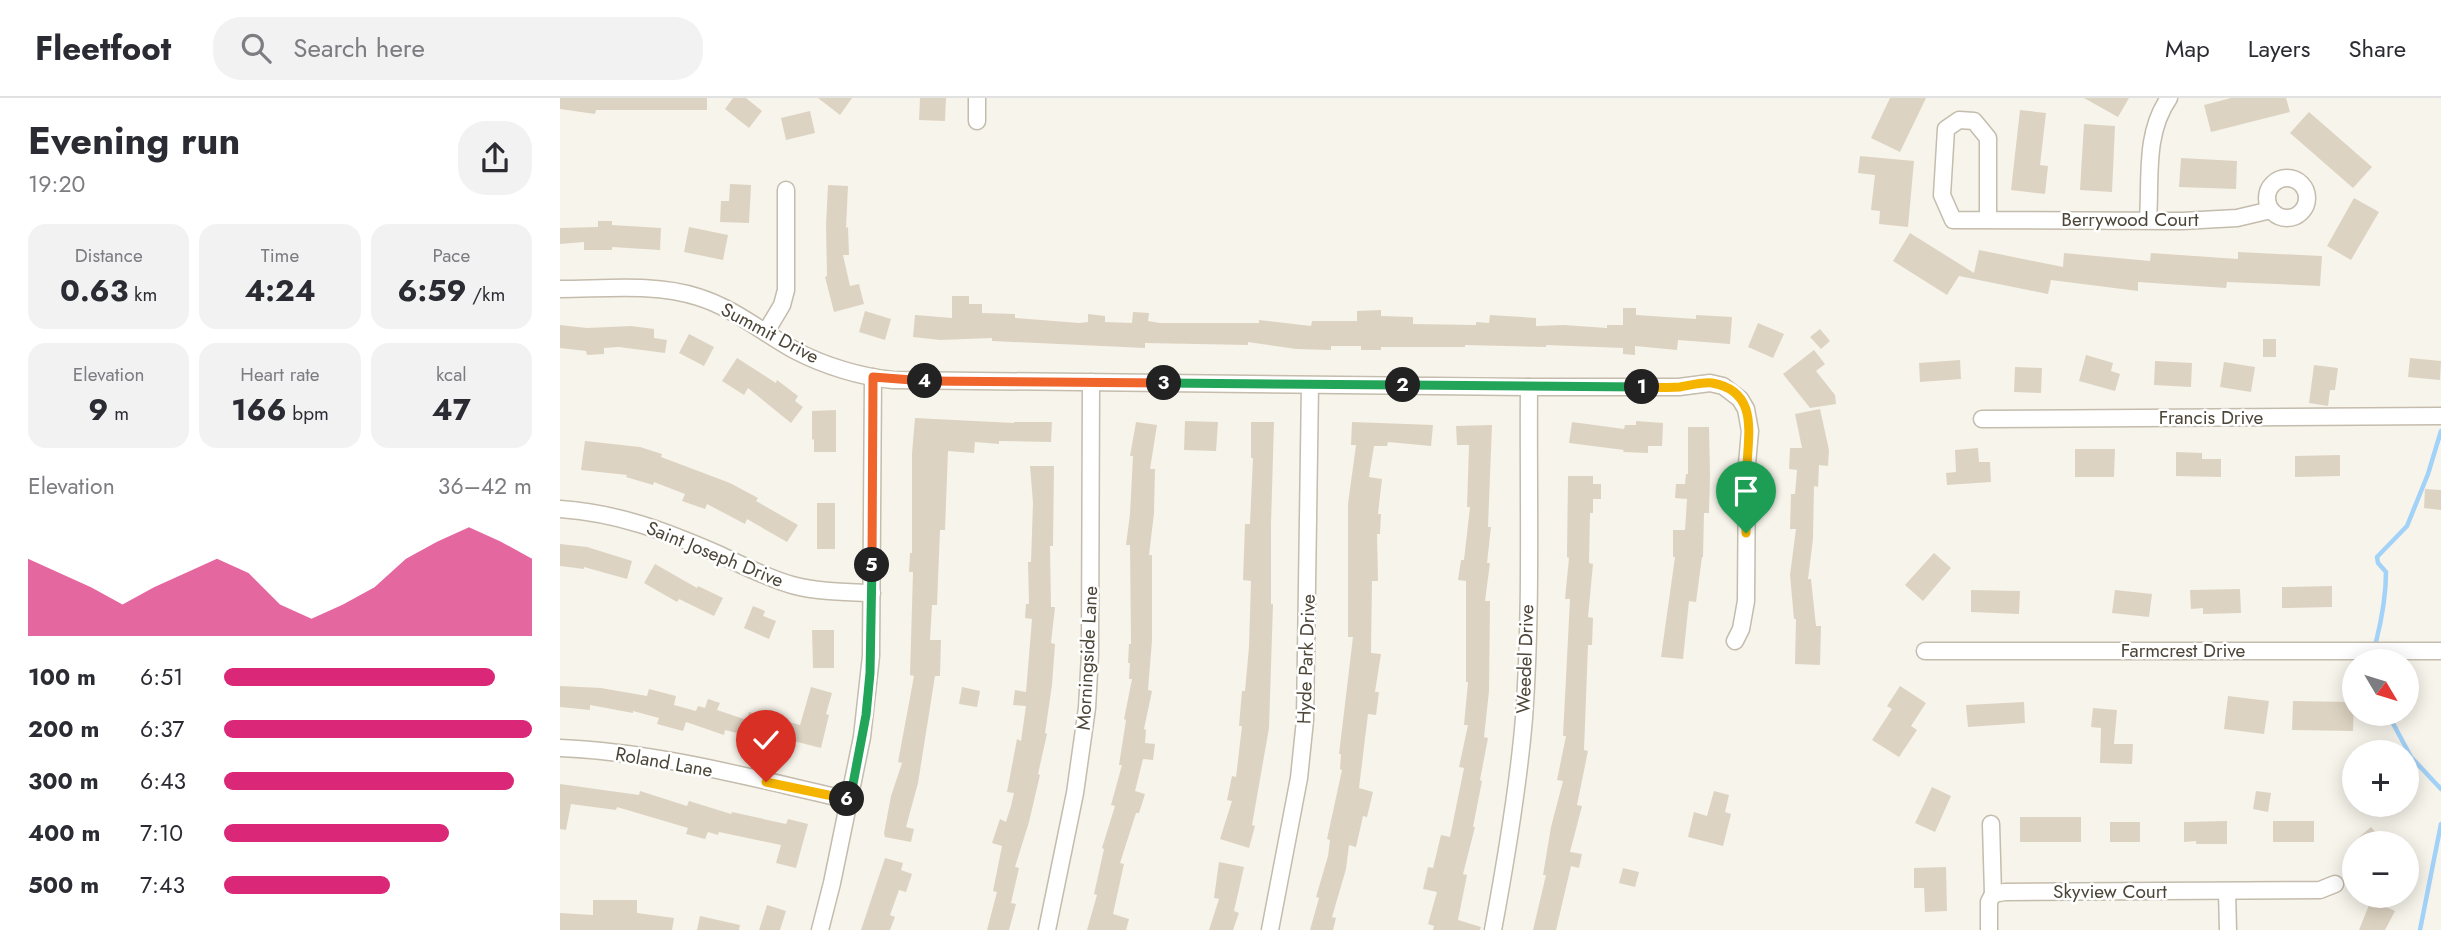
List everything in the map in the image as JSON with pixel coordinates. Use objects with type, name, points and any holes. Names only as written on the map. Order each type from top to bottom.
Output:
[{"type":"street","points":[[977,98],[977,121]]},
{"type":"street","points":[[2148,220],[2151,140],[2169,98]]},
{"type":"street","name":"Berrywood Court","points":[[1988,220],[1988,138],[1974,121],[1959,120],[1946,129],[1942,195],[1953,220],[2182,221],[2237,218],[2270,210]]},
{"type":"street","points":[[766,332],[782,305],[786,290],[786,190]]},
{"type":"street","name":"Summit Drive","points":[[560,289],[664,290],[684,293],[714,303],[814,359],[873,377],[903,380],[1528,387],[1678,387],[1710,383],[1723,386],[1733,392],[1746,409],[1750,431],[1747,464],[1746,601],[1741,629],[1735,641]]},
{"type":"street","points":[[820,930],[850,800],[868,694],[872,593],[873,377]]},
{"type":"street","name":"Morningside Lane","points":[[1047,930],[1079,768],[1087,708],[1090,654],[1091,382]]},
{"type":"street","name":"Hyde Park Drive","points":[[1270,930],[1295,799],[1305,727],[1308,675],[1310,385]]},
{"type":"street","name":"Weedel Drive","points":[[1493,930],[1511,832],[1524,717],[1528,387]]},
{"type":"street","name":"Francis Drive","points":[[1982,419],[2441,415]]},
{"type":"street","name":"Saint Joseph Drive","points":[[560,509],[629,519],[796,586],[872,593]]},
{"type":"street","name":"Farmcrest Drive","points":[[1925,651],[2441,651]]},
{"type":"street","name":"Roland Lane","points":[[560,748],[608,752],[681,764],[850,800]]},
{"type":"street","points":[[1989,930],[1989,902],[1993,894],[1992,824]]},
{"type":"street","name":"Skyview Court","points":[[1993,894],[2320,890],[2335,884]]},
{"type":"street","points":[[2227,891],[2228,930]]},
{"type":"building","points":[[560,98],[707,98],[707,110],[596,110],[595,114],[560,109]]},
{"type":"building","points":[[733,98],[746,98],[762,111],[749,128],[725,109]]},
{"type":"building","points":[[818,98],[852,98],[840,115]]},
{"type":"building","points":[[920,98],[946,98],[945,121],[919,120]]},
{"type":"building","points":[[1890,98],[1926,98],[1900,152],[1871,138]]},
{"type":"building","points":[[2084,98],[2129,98],[2118,117]]},
{"type":"building","points":[[2231,98],[2286,98],[2290,112],[2211,132],[2204,105]]},
{"type":"building","points":[[2020,110],[2046,113],[2040,165],[2048,166],[2045,194],[2011,190]]},
{"type":"building","points":[[810,111],[815,133],[786,140],[781,118]]},
{"type":"building","points":[[2309,112],[2372,167],[2353,188],[2290,133]]},
{"type":"building","points":[[2084,124],[2115,126],[2112,192],[2080,190]]},
{"type":"building","points":[[1860,156],[1914,161],[1908,227],[1879,224],[1880,211],[1871,210],[1875,175],[1858,173]]},
{"type":"building","points":[[2181,158],[2237,161],[2236,189],[2179,187]]},
{"type":"building","points":[[730,184],[751,185],[749,223],[720,222],[721,201],[729,201]]},
{"type":"building","points":[[828,185],[848,186],[846,228],[848,227],[849,255],[843,255],[850,286],[859,284],[864,304],[834,312],[825,277]]},
{"type":"building","points":[[2354,198],[2379,212],[2351,260],[2327,246]]},
{"type":"building","points":[[598,221],[612,221],[612,225],[661,228],[660,250],[612,247],[612,250],[584,250],[584,242],[560,244],[560,228],[598,227]]},
{"type":"building","points":[[689,227],[728,235],[723,260],[684,252]]},
{"type":"building","points":[[1910,233],[1974,273],[1979,250],[2063,267],[2064,253],[2150,261],[2151,253],[2238,259],[2238,252],[2322,256],[2320,286],[2227,282],[2226,288],[2138,282],[2138,291],[2051,280],[2048,294],[1959,276],[1947,295],[1893,261]]},
{"type":"building","points":[[952,296],[969,296],[969,304],[982,304],[982,313],[1015,314],[1015,318],[1079,323],[1088,322],[1088,314],[1105,316],[1105,322],[1132,323],[1133,312],[1149,313],[1148,321],[1160,323],[1259,323],[1259,320],[1311,326],[1312,321],[1357,321],[1357,311],[1381,310],[1381,316],[1413,317],[1413,324],[1476,325],[1476,322],[1489,323],[1490,315],[1536,318],[1536,326],[1607,328],[1607,325],[1623,325],[1623,308],[1636,308],[1636,315],[1696,319],[1696,315],[1732,317],[1730,344],[1678,340],[1677,350],[1635,346],[1635,355],[1623,354],[1623,348],[1546,345],[1381,347],[1381,350],[1361,350],[1361,346],[1331,346],[1331,350],[1296,349],[1248,342],[1248,345],[1145,343],[1145,348],[992,341],[992,338],[940,340],[913,337],[915,315],[952,318]]},
{"type":"building","points":[[865,311],[891,319],[885,340],[859,332]]},
{"type":"building","points":[[1758,323],[1784,334],[1773,358],[1748,347]]},
{"type":"building","points":[[560,325],[654,329],[654,338],[667,340],[665,353],[619,347],[604,348],[604,354],[587,355],[586,351],[560,348]]},
{"type":"building","points":[[1820,329],[1830,341],[1821,349],[1810,337]]},
{"type":"building","points":[[689,334],[714,347],[704,366],[679,353]]},
{"type":"building","points":[[2263,339],[2276,339],[2276,357],[2263,357]]},
{"type":"building","points":[[1814,350],[1825,364],[1816,371],[1835,395],[1836,404],[1810,408],[1783,374]]},
{"type":"building","points":[[2086,355],[2113,363],[2111,371],[2120,374],[2115,391],[2079,381]]},
{"type":"building","points":[[737,358],[776,383],[777,380],[798,396],[795,401],[803,407],[791,423],[748,388],[744,395],[722,381]]},
{"type":"building","points":[[2410,358],[2441,361],[2440,380],[2408,377]]},
{"type":"building","points":[[1960,360],[1961,379],[1920,382],[1919,363]]},
{"type":"building","points":[[2155,361],[2192,363],[2191,387],[2154,385]]},
{"type":"building","points":[[2224,362],[2255,367],[2251,392],[2220,387]]},
{"type":"building","points":[[2314,365],[2338,368],[2335,390],[2330,390],[2328,406],[2309,403]]},
{"type":"building","points":[[2015,367],[2042,368],[2041,393],[2014,392]]},
{"type":"building","points":[[1820,409],[1829,450],[1828,466],[1819,465],[1818,487],[1814,486],[1813,539],[1808,579],[1811,579],[1816,626],[1821,626],[1820,665],[1795,664],[1796,619],[1790,575],[1796,529],[1790,529],[1791,494],[1795,494],[1797,470],[1789,469],[1790,448],[1802,448],[1795,414]]},
{"type":"building","points":[[836,410],[836,452],[814,452],[812,411]]},
{"type":"building","points":[[915,418],[1014,423],[1052,422],[1051,442],[975,442],[974,453],[948,451],[945,530],[940,530],[937,605],[932,605],[930,640],[941,640],[940,676],[935,676],[918,783],[906,827],[914,829],[911,842],[885,837],[884,833],[891,796],[902,763],[898,762],[914,676],[910,675],[913,572],[909,572],[912,553],[912,453]]},
{"type":"building","points":[[1185,421],[1218,422],[1216,451],[1184,450]]},
{"type":"building","points":[[1636,421],[1663,423],[1662,446],[1648,446],[1648,453],[1623,452],[1624,450],[1569,443],[1572,422],[1624,429],[1625,425],[1636,425]]},
{"type":"building","points":[[1136,422],[1157,425],[1150,469],[1155,469],[1149,555],[1152,555],[1152,640],[1148,690],[1152,691],[1144,729],[1145,743],[1155,744],[1153,760],[1143,759],[1135,791],[1145,794],[1120,863],[1124,864],[1113,914],[1129,919],[1126,930],[1087,930],[1097,895],[1094,894],[1104,849],[1102,848],[1115,806],[1111,805],[1122,765],[1119,765],[1124,719],[1132,679],[1129,679],[1128,663],[1131,644],[1130,545],[1126,545],[1133,456],[1130,456]]},
{"type":"building","points":[[1251,422],[1274,422],[1269,728],[1252,825],[1255,826],[1249,848],[1220,839],[1232,801],[1227,800],[1232,776],[1236,777],[1242,726],[1239,726],[1242,691],[1245,691],[1249,647],[1251,581],[1243,580],[1245,524],[1250,524],[1253,458]]},
{"type":"building","points":[[1352,422],[1433,425],[1431,446],[1388,442],[1387,446],[1374,446],[1369,477],[1382,479],[1378,514],[1381,514],[1380,534],[1377,534],[1378,581],[1372,581],[1371,653],[1381,654],[1375,692],[1379,692],[1376,715],[1368,714],[1359,788],[1373,792],[1367,817],[1363,816],[1356,847],[1349,845],[1346,869],[1332,917],[1336,918],[1333,930],[1310,930],[1328,856],[1330,840],[1327,839],[1342,770],[1339,754],[1353,637],[1348,637],[1348,504],[1356,445],[1351,445]]},
{"type":"building","points":[[1492,425],[1488,527],[1491,527],[1487,563],[1490,563],[1485,601],[1490,601],[1489,691],[1484,737],[1488,738],[1475,827],[1463,874],[1467,875],[1458,920],[1481,927],[1480,930],[1433,930],[1434,926],[1428,924],[1437,892],[1423,889],[1428,867],[1433,868],[1441,835],[1450,837],[1464,768],[1459,767],[1468,725],[1464,725],[1468,682],[1466,581],[1458,580],[1461,560],[1464,560],[1470,507],[1467,507],[1469,445],[1457,445],[1456,426]]},
{"type":"building","points":[[1688,427],[1709,427],[1710,475],[1709,513],[1704,513],[1703,557],[1696,602],[1689,601],[1683,659],[1661,657],[1675,557],[1673,530],[1685,530],[1687,499],[1675,498],[1676,484],[1685,484],[1688,474]]},
{"type":"building","points":[[585,441],[640,447],[662,454],[661,457],[730,483],[798,525],[787,542],[747,519],[745,524],[707,504],[705,509],[682,501],[685,494],[654,482],[653,485],[626,477],[627,475],[581,470]]},
{"type":"building","points":[[1978,448],[1979,462],[1990,462],[1991,482],[1947,485],[1946,473],[1956,472],[1955,450]]},
{"type":"building","points":[[2075,449],[2115,449],[2114,477],[2075,477]]},
{"type":"building","points":[[2176,452],[2202,453],[2202,459],[2221,459],[2221,477],[2176,476]]},
{"type":"building","points":[[2340,455],[2340,476],[2295,477],[2295,456]]},
{"type":"building","points":[[1030,466],[1054,466],[1053,546],[1050,546],[1051,607],[1055,607],[1051,643],[1055,644],[1052,685],[1047,734],[1038,774],[1040,775],[1015,867],[1019,868],[1011,903],[1016,904],[1009,930],[987,930],[997,892],[993,891],[1002,846],[992,843],[1000,819],[1006,822],[1011,806],[1014,793],[1007,792],[1017,739],[1021,741],[1026,706],[1013,705],[1015,690],[1026,692],[1032,619],[1025,618],[1026,604],[1029,604],[1028,562],[1031,562],[1033,503]]},
{"type":"building","points":[[1568,476],[1593,476],[1593,484],[1601,484],[1601,499],[1593,499],[1593,513],[1590,513],[1589,563],[1593,564],[1588,617],[1593,618],[1592,645],[1588,645],[1584,750],[1588,751],[1577,805],[1582,806],[1570,852],[1582,854],[1579,868],[1571,866],[1556,930],[1533,930],[1546,875],[1543,875],[1551,827],[1563,781],[1557,780],[1566,736],[1563,736],[1570,599],[1565,599],[1569,558]]},
{"type":"building","points":[[2425,489],[2441,490],[2441,510],[2424,508]]},
{"type":"building","points":[[817,503],[835,503],[835,549],[817,549]]},
{"type":"building","points":[[560,544],[587,547],[632,561],[627,579],[584,567],[560,566]]},
{"type":"building","points":[[1934,553],[1951,568],[1923,601],[1905,585]]},
{"type":"building","points":[[655,564],[697,588],[698,586],[723,598],[714,616],[679,599],[677,602],[644,583]]},
{"type":"building","points":[[2332,586],[2332,607],[2282,608],[2282,587]]},
{"type":"building","points":[[2240,589],[2241,613],[2203,614],[2203,608],[2191,609],[2190,590]]},
{"type":"building","points":[[1971,590],[2020,591],[2019,614],[1971,612]]},
{"type":"building","points":[[2115,590],[2152,594],[2149,617],[2112,613]]},
{"type":"building","points":[[753,606],[765,611],[763,616],[776,621],[769,639],[744,628]]},
{"type":"building","points":[[812,630],[834,630],[834,668],[813,668]]},
{"type":"building","points":[[560,686],[601,688],[647,696],[649,689],[676,696],[674,705],[696,711],[698,706],[705,708],[708,699],[720,703],[717,710],[747,720],[749,712],[800,725],[811,687],[832,693],[821,748],[778,737],[777,743],[725,730],[724,735],[686,722],[683,731],[657,724],[659,718],[633,711],[590,705],[590,710],[560,707]]},
{"type":"building","points":[[1900,686],[1926,703],[1911,726],[1917,730],[1899,757],[1872,740],[1892,709],[1887,706]]},
{"type":"building","points":[[962,687],[980,691],[977,707],[959,704]]},
{"type":"building","points":[[2228,696],[2269,701],[2264,734],[2224,729]]},
{"type":"building","points":[[2293,701],[2342,702],[2342,726],[2353,726],[2353,731],[2292,730]]},
{"type":"building","points":[[2024,702],[2025,723],[1968,727],[1966,705]]},
{"type":"building","points":[[2093,708],[2117,710],[2114,744],[2133,744],[2132,764],[2100,763],[2101,728],[2091,727]]},
{"type":"building","points":[[560,784],[639,795],[640,791],[687,806],[689,801],[731,814],[732,812],[786,824],[788,819],[808,824],[796,868],[776,863],[781,845],[719,832],[718,835],[708,832],[705,839],[686,834],[688,828],[617,807],[616,810],[571,804],[566,830],[560,829]]},
{"type":"building","points":[[1932,787],[1951,796],[1935,832],[1915,823]]},
{"type":"building","points":[[1714,791],[1729,795],[1725,812],[1731,814],[1723,846],[1688,837],[1694,812],[1707,816]]},
{"type":"building","points":[[2256,791],[2271,793],[2268,812],[2253,809]]},
{"type":"building","points":[[2020,817],[2081,817],[2081,842],[2020,842]]},
{"type":"building","points":[[2227,821],[2227,844],[2184,842],[2184,822]]},
{"type":"building","points":[[2273,821],[2314,821],[2314,842],[2273,842]]},
{"type":"building","points":[[2110,822],[2140,822],[2140,842],[2110,842]]},
{"type":"building","points":[[885,858],[903,863],[901,870],[912,874],[906,892],[899,890],[890,915],[895,917],[890,930],[861,930]]},
{"type":"building","points":[[1219,862],[1244,867],[1234,911],[1239,913],[1233,930],[1209,930],[1219,899],[1214,898]]},
{"type":"building","points":[[1946,867],[1947,911],[1925,912],[1924,888],[1914,888],[1914,868]]},
{"type":"building","points":[[1623,868],[1639,872],[1635,887],[1619,883]]},
{"type":"building","points":[[593,900],[637,900],[637,913],[674,918],[672,930],[560,930],[560,913],[593,915]]},
{"type":"building","points":[[767,905],[786,911],[780,930],[759,930]]},
{"type":"building","points":[[2368,908],[2388,908],[2395,911],[2385,930],[2359,930]]},
{"type":"building","points":[[700,916],[740,925],[739,930],[697,930]]},
{"type":"waterway","points":[[2376,642],[2386,572],[2378,563],[2377,557],[2407,526],[2428,474],[2441,431]]},
{"type":"waterway","points":[[2394,726],[2411,757],[2441,789]]},
{"type":"waterway","points":[[2420,930],[2441,824]]},
{"type":"route","points":[[766,782],[850,800],[866,715],[870,673],[873,377],[903,380],[1528,387],[1678,387],[1710,383],[1733,392],[1746,409],[1749,419],[1746,533]]}]
